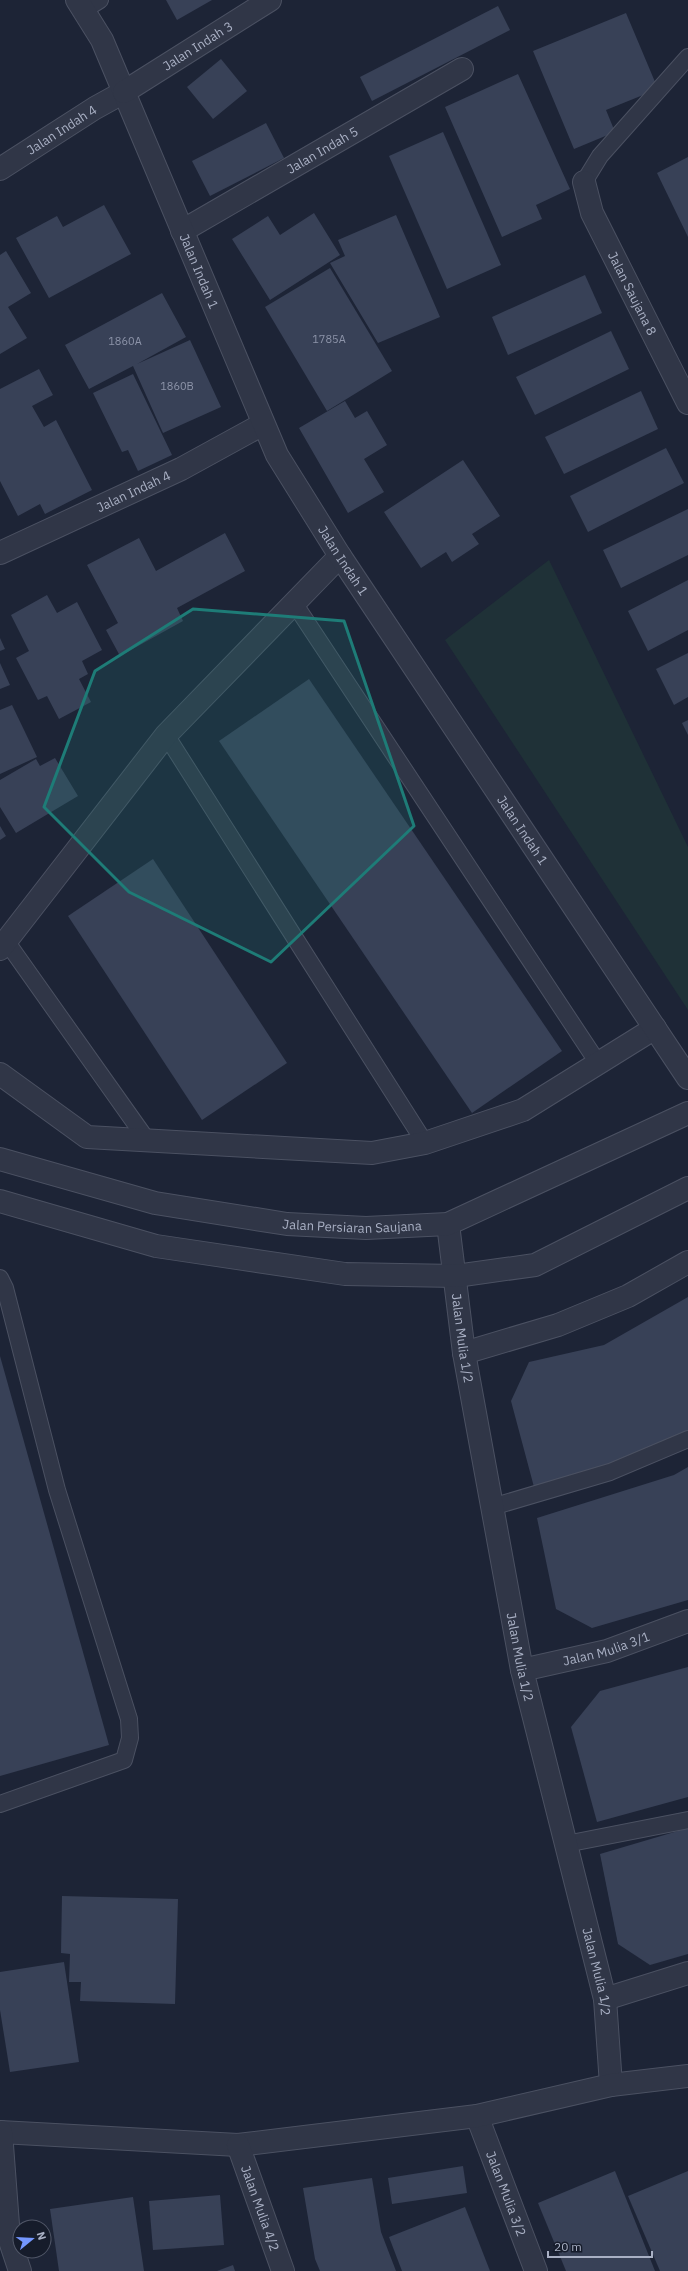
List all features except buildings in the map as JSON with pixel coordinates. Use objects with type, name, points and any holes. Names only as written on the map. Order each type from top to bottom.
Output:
[{"type":"street","name":"Jalan Indah 3","points":[[124,92],[270,0]]},
{"type":"street","name":"Jalan Indah 1","points":[[87,3],[277,455],[340,556],[688,1078]]},
{"type":"street","name":"Jalan Indah 5","points":[[182,231],[462,69]]},
{"type":"street","name":"Jalan Indah 4","points":[[0,169],[95,108],[124,92]]},
{"type":"street","name":"Jalan Saujana 8","points":[[584,182],[592,213],[688,402]]},
{"type":"street","name":"Jalan Indah 4","points":[[0,553],[181,469],[263,424]]},
{"type":"street","points":[[3,945],[166,735],[340,556]]},
{"type":"street","points":[[0,1074],[87,1137],[372,1153],[425,1143],[523,1110],[655,1028]]},
{"type":"street","name":"Jalan Persiaran Saujana","points":[[0,1159],[155,1203],[287,1224],[366,1228],[448,1224],[688,1113]]},
{"type":"street","points":[[0,1201],[156,1246],[345,1274],[456,1276],[535,1265],[688,1188]]},
{"type":"street","name":"Jalan Mulia 1/2","points":[[448,1224],[456,1276],[464,1354],[522,1670],[605,1999],[611,2085]]},
{"type":"street","points":[[464,1354],[558,1325],[628,1296],[688,1262]]},
{"type":"street","name":"Jalan Mulia 3/1","points":[[522,1670],[607,1651],[688,1621]]},
{"type":"street","points":[[605,1999],[688,1973]]},
{"type":"street","points":[[20,2271],[9,2238],[0,2132],[238,2145],[477,2116],[611,2085],[688,2076]]},
{"type":"street","name":"Jalan Mulia 3/2","points":[[477,2116],[536,2271]]},
{"type":"street","name":"Jalan Mulia 4/2","points":[[238,2145],[283,2271]]},
{"type":"lane","points":[[584,182],[600,156],[688,57]]},
{"type":"lane","points":[[294,602],[598,1063]]},
{"type":"lane","points":[[166,735],[425,1143]]},
{"type":"lane","points":[[3,945],[147,1140]]},
{"type":"lane","points":[[0,1278],[5,1288],[58,1490],[129,1719],[130,1738],[124,1760],[0,1804]]},
{"type":"lane","points":[[492,1507],[610,1472],[688,1440]]},
{"type":"lane","points":[[566,1844],[688,1820]]},
{"type":"highlighted area","points":[[193,609],[344,621],[414,826],[271,962],[129,892],[44,807],[95,671]]},
{"type":"shaded area","points":[[549,560],[688,847],[688,1010],[445,640]]}]
